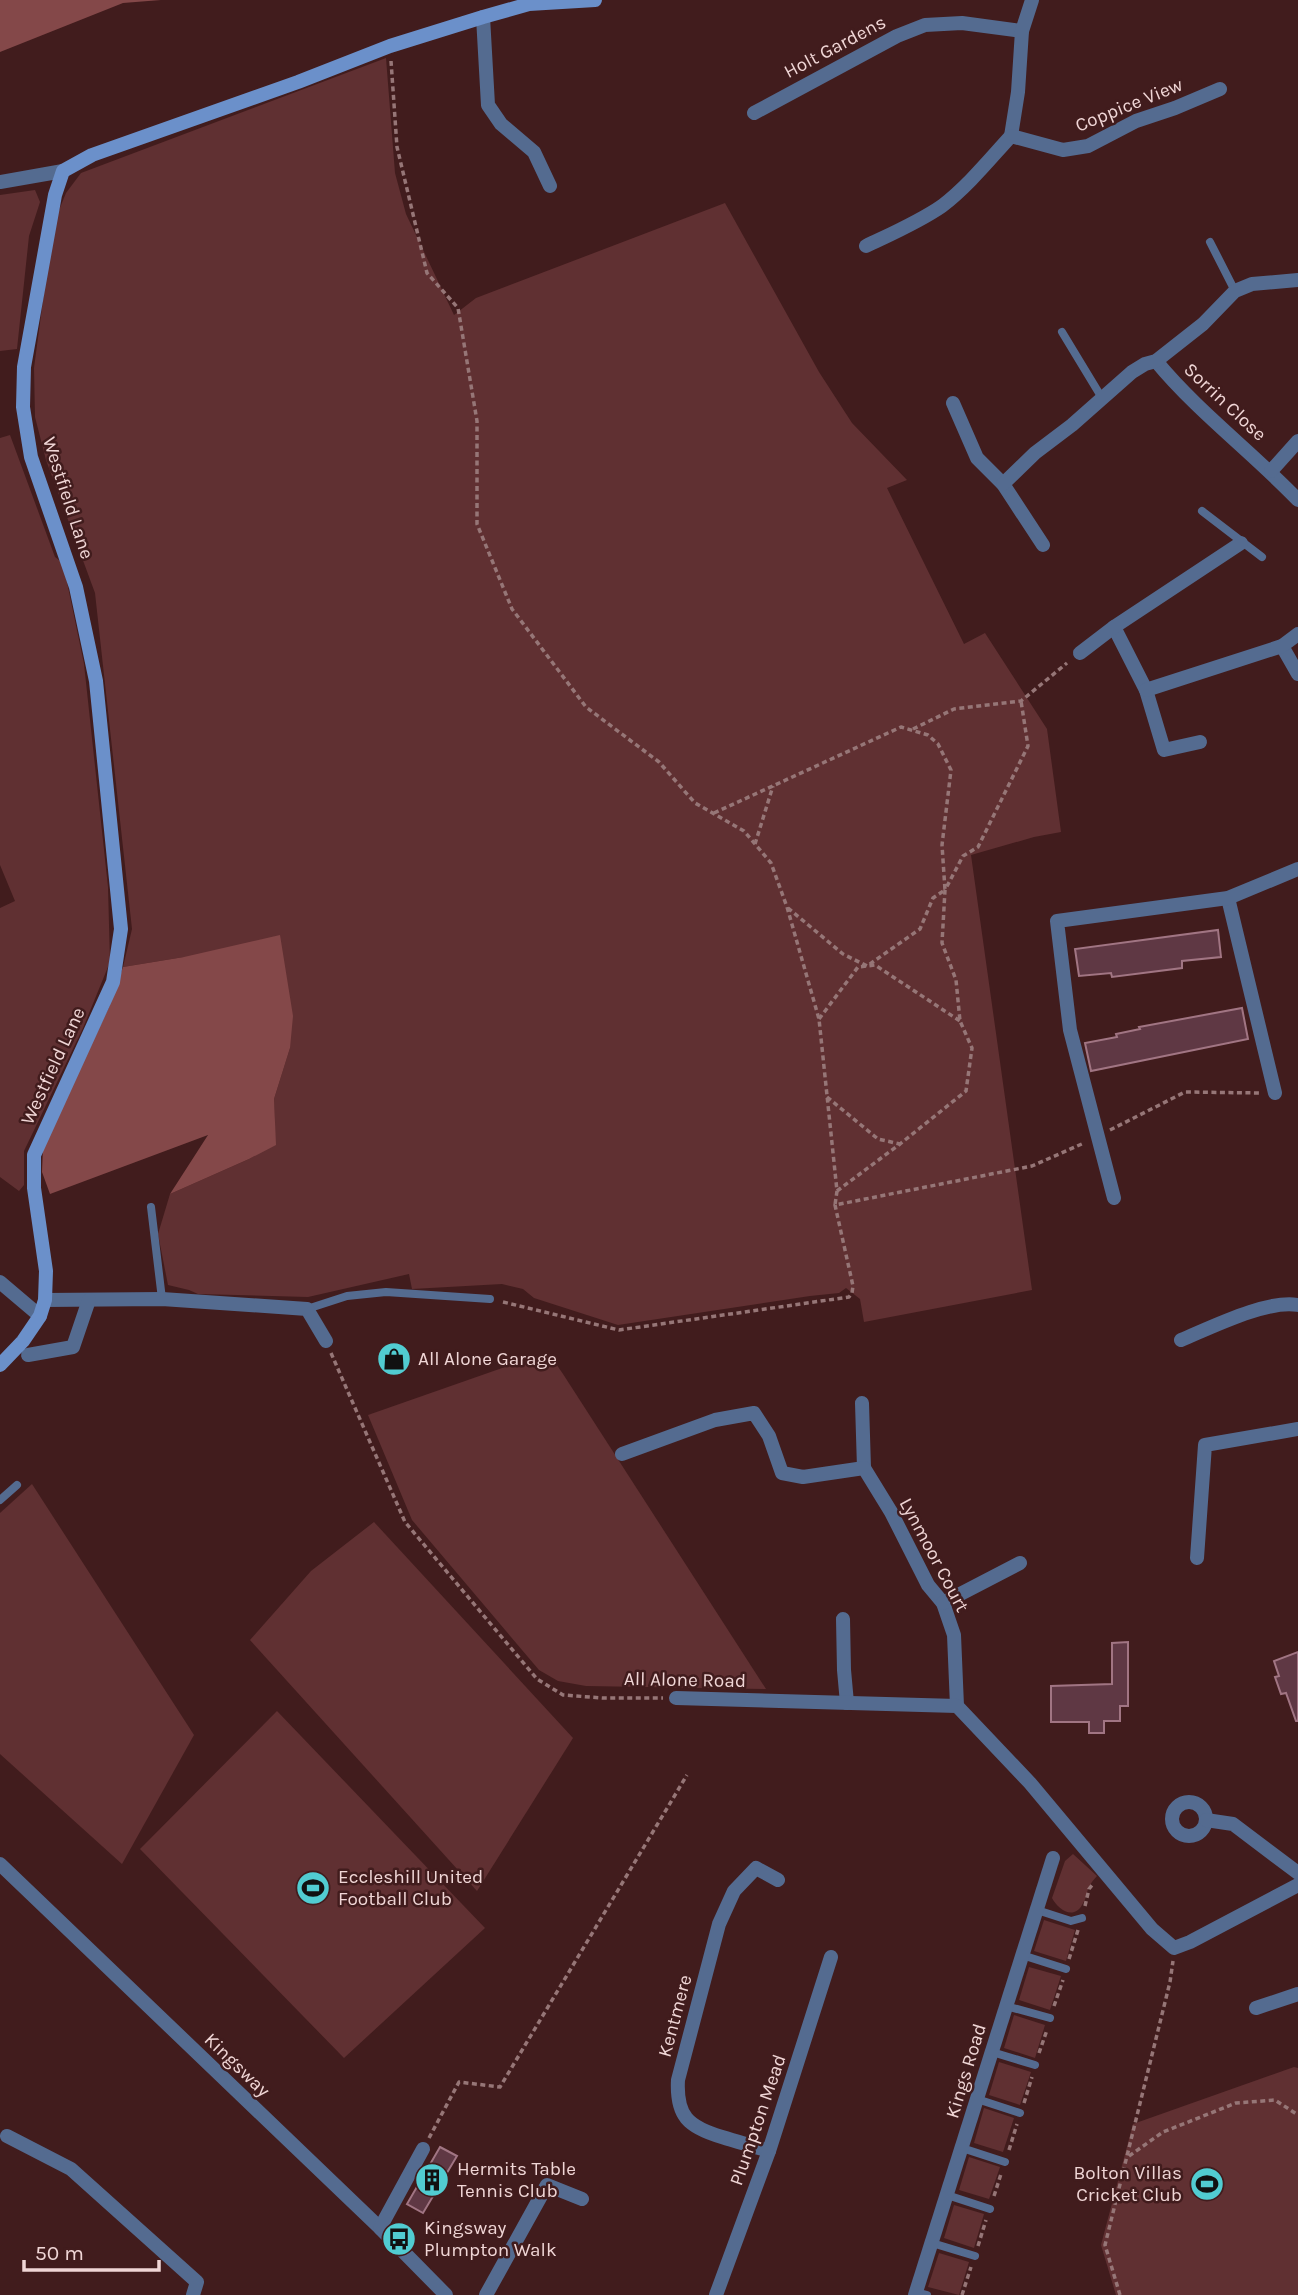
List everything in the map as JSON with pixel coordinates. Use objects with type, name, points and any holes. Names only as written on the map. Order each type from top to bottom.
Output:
[{"type":"street","points":[[0,182],[63,171],[92,155],[298,82],[390,46],[483,17],[529,4],[595,0]]},
{"type":"street","points":[[866,246],[942,206],[1011,136],[1018,92],[1022,31],[1032,0]]},
{"type":"street","points":[[483,17],[488,105],[501,124],[534,152],[550,186]]},
{"type":"street","name":"Holt Gardens","points":[[754,113],[897,36],[925,26],[962,23],[1022,31]]},
{"type":"street","name":"Coppice View","points":[[1011,136],[1063,150],[1088,146],[1136,121],[1220,89]]},
{"type":"street","name":"Westfield Lane","points":[[0,1364],[23,1341],[40,1316],[45,1300],[46,1270],[34,1188],[34,1155],[113,982],[121,929],[96,681],[76,587],[31,457],[23,407],[24,367],[55,194],[63,171]]},
{"type":"street","points":[[1235,291],[1252,284],[1298,280]]},
{"type":"street","name":"Sorrin Close","points":[[1003,484],[1035,453],[1072,425],[1132,372],[1156,361],[1203,324],[1235,291]]},
{"type":"street","name":"Sorrin Close","points":[[1156,361],[1174,384],[1271,471],[1298,500]]},
{"type":"street","points":[[953,403],[977,458],[1003,484],[1042,545]]},
{"type":"street","points":[[1271,471],[1298,441]]},
{"type":"street","points":[[1080,653],[1114,627],[1241,542]]},
{"type":"street","points":[[1114,627],[1146,690],[1164,750],[1200,742]]},
{"type":"street","points":[[1146,690],[1282,646],[1298,634]]},
{"type":"street","points":[[1282,646],[1298,674]]},
{"type":"street","points":[[1114,1199],[1070,1030],[1057,921],[1228,898],[1298,869]]},
{"type":"street","points":[[1228,898],[1275,1093]]},
{"type":"street","points":[[0,1282],[40,1316]]},
{"type":"street","points":[[45,1300],[162,1299],[307,1309],[326,1341]]},
{"type":"street","points":[[28,1355],[73,1347],[89,1300]]},
{"type":"street","points":[[1181,1340],[1244,1314],[1289,1303],[1298,1305]]},
{"type":"street","name":"Lynmoor Court","points":[[862,1403],[864,1468],[891,1512],[928,1585],[943,1603],[954,1635],[957,1706]]},
{"type":"street","points":[[622,1454],[715,1420],[754,1413],[769,1436],[782,1473],[803,1477],[864,1468]]},
{"type":"street","points":[[1196,1558],[1205,1445],[1298,1429]]},
{"type":"street","points":[[943,1603],[1020,1563]]},
{"type":"street","points":[[844,1619],[847,1703]]},
{"type":"street","name":"All Alone Road","points":[[676,1698],[957,1706]]},
{"type":"street","points":[[957,1706],[1030,1783],[1152,1930],[1174,1948],[1191,1942],[1298,1885]]},
{"type":"street","points":[[1206,1820],[1233,1824],[1298,1873]]},
{"type":"street","name":"Kings Road","points":[[919,2294],[932,2243],[1052,1858]]},
{"type":"street","name":"Kingsway","points":[[1,1868],[380,2228],[446,2295]]},
{"type":"street","name":"Kentmere","points":[[769,2151],[706,2132],[692,2125],[683,2114],[677,2099],[678,2080],[715,1937],[734,1891],[757,1868],[778,1880]]},
{"type":"street","name":"Plumpton Mead","points":[[716,2295],[769,2151],[831,1957]]},
{"type":"street","points":[[1255,2008],[1298,1994]]},
{"type":"street","points":[[7,2136],[71,2169],[197,2282],[193,2295]]},
{"type":"street","points":[[380,2228],[424,2149]]},
{"type":"street","points":[[486,2295],[547,2185],[582,2199]]},
{"type":"lane","points":[[1210,242],[1235,291]]},
{"type":"lane","points":[[1062,332],[1101,398]]},
{"type":"lane","points":[[1202,511],[1262,557]]},
{"type":"lane","points":[[151,1207],[162,1299]]},
{"type":"lane","points":[[307,1309],[347,1296],[386,1292],[490,1298]]},
{"type":"lane","points":[[0,1500],[18,1485]]},
{"type":"lane","points":[[1037,1910],[1071,1921],[1082,1918]]},
{"type":"lane","points":[[1022,1955],[1066,1969]]},
{"type":"lane","points":[[1006,2006],[1050,2018]]},
{"type":"lane","points":[[992,2052],[1035,2065]]},
{"type":"lane","points":[[977,2099],[1020,2113]]},
{"type":"lane","points":[[962,2148],[1005,2162]]},
{"type":"lane","points":[[947,2195],[990,2208]]},
{"type":"lane","points":[[932,2243],[975,2256]]},
{"type":"path","points":[[390,46],[397,147],[426,272],[458,308],[477,421],[477,524],[512,609],[586,707],[659,762],[695,803],[744,831],[771,863],[787,906],[819,1019],[837,1191],[835,1205],[853,1286],[849,1297],[619,1331],[490,1298]]},
{"type":"path","points":[[913,729],[954,709],[1021,701],[1080,653]]},
{"type":"path","points":[[867,966],[920,929],[933,898],[945,890],[963,856],[978,847],[1028,746],[1021,701]]},
{"type":"path","points":[[713,814],[901,727],[928,735],[938,744],[951,770],[942,845],[945,890],[942,943],[956,980],[960,1021],[972,1048],[966,1091],[837,1191]]},
{"type":"path","points":[[755,844],[773,786]]},
{"type":"path","points":[[787,906],[843,954],[867,966]]},
{"type":"path","points":[[819,1019],[858,967],[875,965],[960,1021]]},
{"type":"path","points":[[835,1205],[1032,1166],[1098,1137],[1185,1092],[1275,1093]]},
{"type":"path","points":[[827,1097],[878,1139],[900,1144]]},
{"type":"path","name":"All Alone Road","points":[[326,1341],[405,1522],[537,1679],[563,1695],[676,1698]]},
{"type":"path","points":[[424,2149],[460,2082],[500,2087],[687,1775]]},
{"type":"path","points":[[1120,2295],[1105,2245],[1170,1982],[1174,1948]]},
{"type":"path","points":[[1128,2157],[1163,2132],[1236,2103],[1275,2100],[1298,2115]]},
{"type":"shaded area","points":[[0,0],[161,0],[123,3],[0,52]]},
{"type":"shaded area","points":[[386,58],[395,173],[406,214],[454,315],[476,298],[725,203],[819,372],[852,423],[907,480],[887,488],[964,644],[985,633],[1047,729],[1061,832],[971,855],[1032,1290],[864,1322],[860,1299],[846,1288],[839,1293],[618,1325],[534,1298],[523,1289],[502,1284],[412,1289],[409,1274],[308,1297],[198,1294],[168,1285],[158,1234],[170,1194],[249,1159],[275,1144],[274,1099],[290,1048],[184,957],[123,967],[132,929],[95,593],[46,460],[35,417],[34,368],[57,215],[66,193],[81,173]]},
{"type":"shaded area","points":[[35,190],[40,202],[29,236],[17,349],[0,351],[0,195]]},
{"type":"shaded area","points":[[10,435],[55,557],[63,563],[84,664],[108,887],[110,962],[83,1028],[24,1151],[24,1185],[19,1191],[0,1177],[0,908],[15,901],[0,865],[0,438]]},
{"type":"shaded area","points":[[280,935],[293,1016],[290,1048],[274,1099],[276,1145],[170,1194],[208,1135],[50,1194],[42,1172],[43,1147],[109,1007],[123,967],[184,957]]},
{"type":"shaded area","points":[[548,1352],[766,1689],[586,1686],[558,1681],[539,1670],[412,1520],[368,1415]]},
{"type":"shaded area","points":[[32,1484],[194,1735],[122,1864],[0,1754],[0,1513]]},
{"type":"shaded area","points":[[374,1522],[573,1738],[477,1891],[250,1640],[311,1571]]},
{"type":"shaded area","name":"Eccleshill United Football Club","points":[[277,1711],[485,1928],[344,2058],[140,1849]]},
{"type":"shaded area","points":[[1073,1854],[1097,1876],[1082,1905],[1078,1910],[1070,1912],[1061,1909],[1052,1898],[1065,1861]]},
{"type":"shaded area","points":[[1044,1920],[1075,1930],[1066,1961],[1034,1951]]},
{"type":"shaded area","points":[[1029,1967],[1061,1976],[1050,2010],[1019,2000]]},
{"type":"shaded area","points":[[1014,2015],[1045,2025],[1035,2058],[1004,2048]]},
{"type":"shaded area","points":[[999,2062],[1031,2072],[1020,2105],[989,2095]]},
{"type":"shaded area","name":"Bolton Villas Cricket Club","points":[[1294,2067],[1298,2068],[1298,2295],[1116,2295],[1101,2245],[1133,2124]]},
{"type":"shaded area","points":[[984,2108],[1014,2118],[1003,2152],[974,2143]]},
{"type":"shaded area","points":[[969,2157],[1000,2167],[989,2199],[959,2190]]},
{"type":"shaded area","points":[[954,2205],[984,2214],[974,2248],[944,2238]]},
{"type":"shaded area","points":[[939,2253],[969,2262],[959,2295],[928,2287]]},
{"type":"building","points":[[1218,930],[1221,957],[1182,961],[1182,968],[1112,977],[1111,973],[1079,976],[1075,949]]},
{"type":"building","points":[[1242,1008],[1248,1039],[1091,1071],[1085,1043],[1117,1037],[1116,1034],[1140,1029],[1139,1027]]},
{"type":"building","points":[[1128,1642],[1128,1706],[1120,1706],[1120,1721],[1104,1721],[1104,1733],[1089,1733],[1089,1722],[1051,1722],[1051,1686],[1112,1684],[1112,1643]]},
{"type":"building","points":[[1298,1652],[1296,1721],[1286,1693],[1281,1694],[1275,1677],[1279,1676],[1274,1661]]},
{"type":"building","name":"Hermits Table Tennis Club","points":[[440,2147],[457,2156],[423,2213],[407,2204]]},
{"type":"place","name":"All Alone Garage","points":[[394,1359]]},
{"type":"place","name":"Eccleshill United Football Club","points":[[313,1888]]},
{"type":"place","name":"Hermits Table Tennis Club","points":[[432,2180]]},
{"type":"place","name":"Bolton Villas Cricket Club","points":[[1207,2184]]},
{"type":"place","name":"Kingsway Plumpton Walk","points":[[399,2239]]}]
